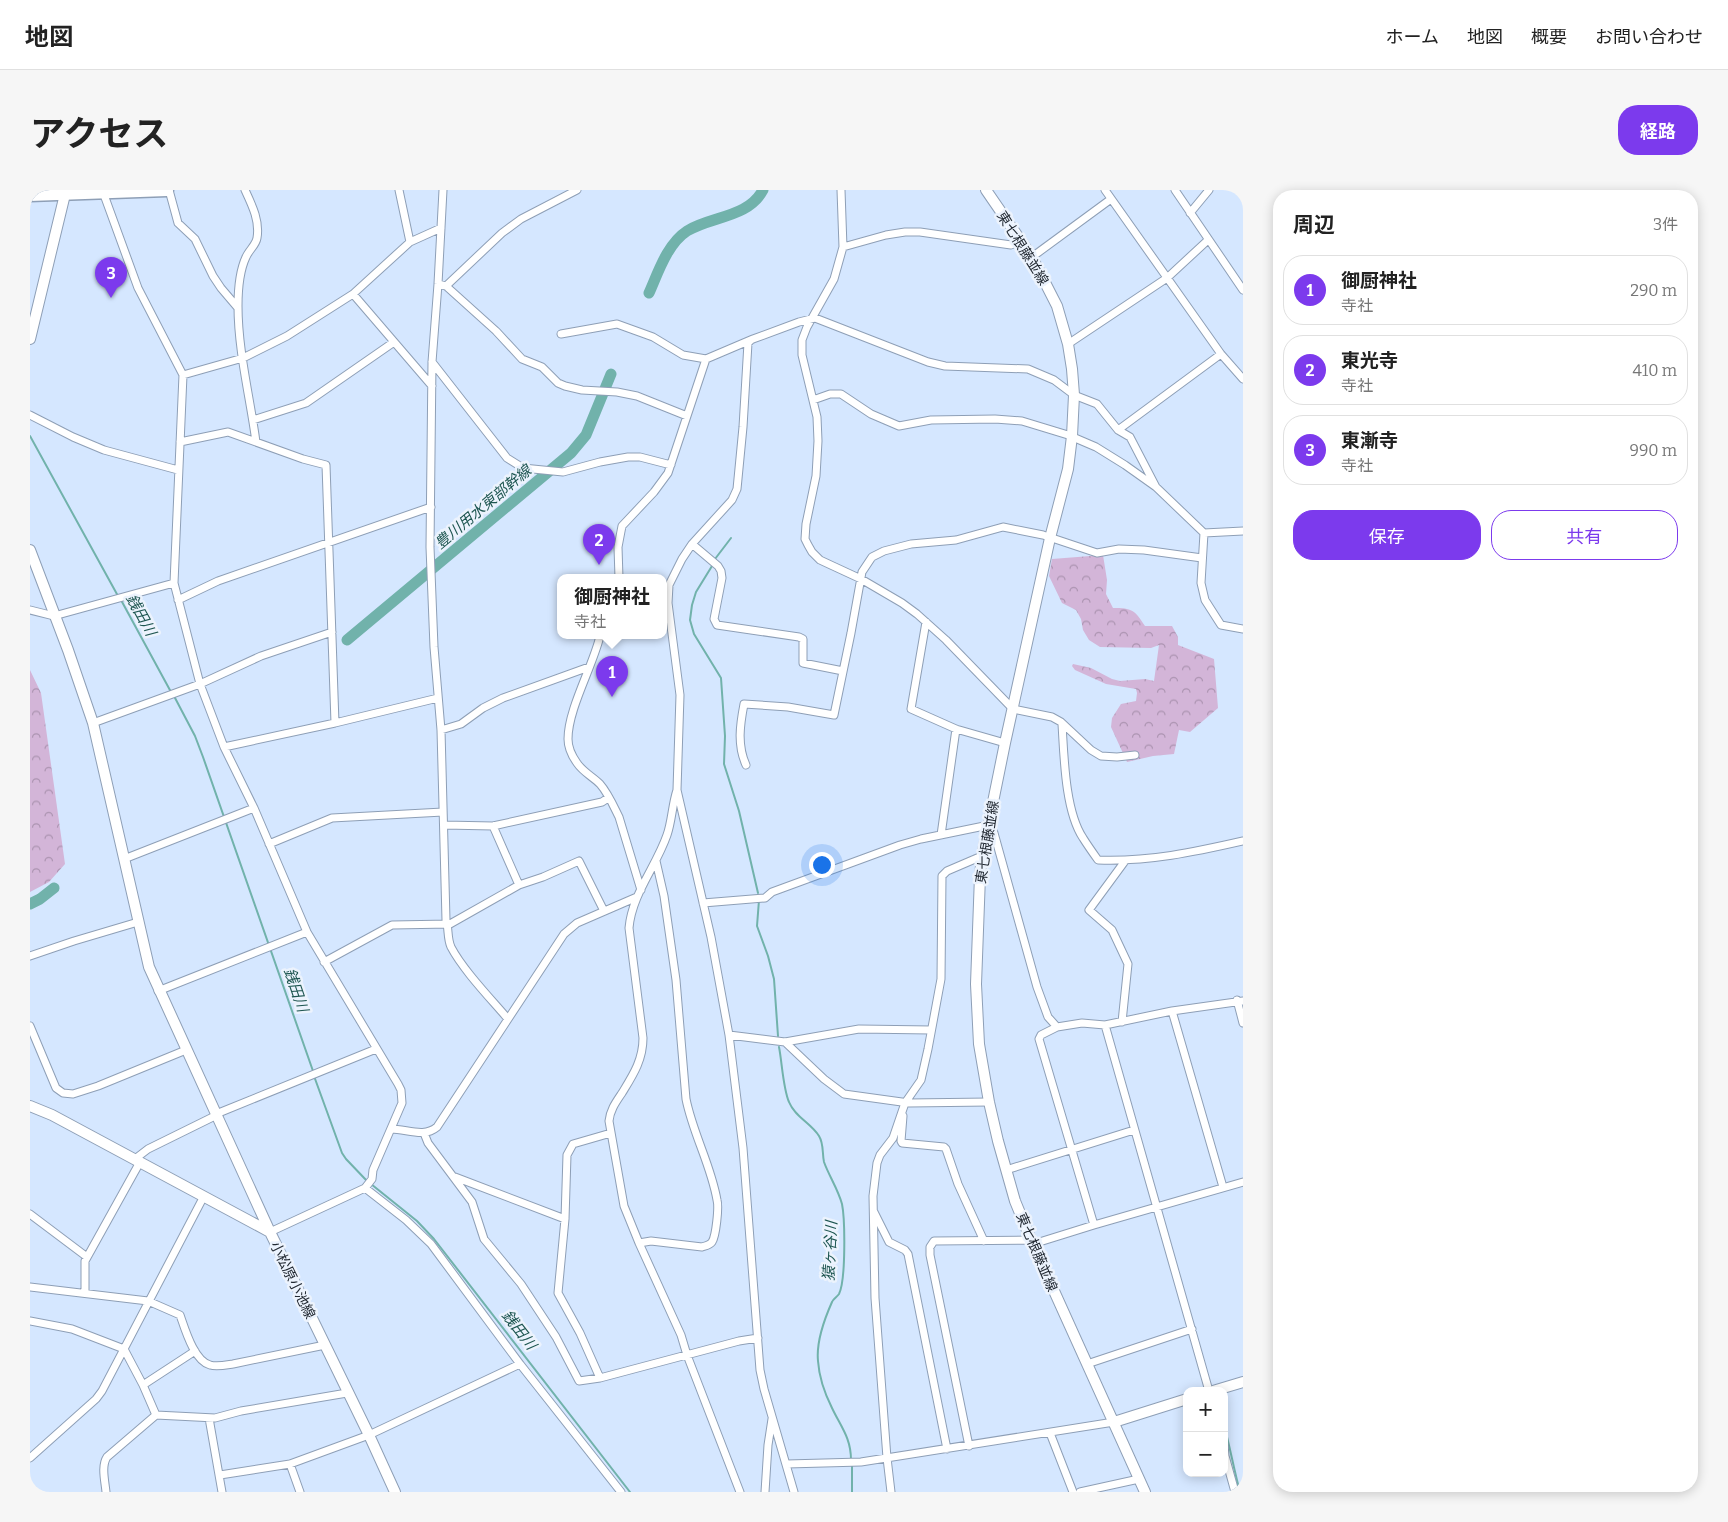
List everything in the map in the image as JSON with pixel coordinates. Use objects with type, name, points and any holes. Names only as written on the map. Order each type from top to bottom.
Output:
[{"type":"highway","points":[[30,196],[66,192],[168,190]]},
{"type":"main road","name":"東七根藤並線","points":[[986,190],[1032,257],[1057,306],[1068,344],[1074,395],[1068,469],[1050,538],[982,856],[976,984],[979,1044],[989,1102],[1006,1170],[1032,1242],[1145,1492]]},
{"type":"main road","points":[[30,339],[66,192]]},
{"type":"main road","points":[[30,550],[93,723],[149,967],[158,991],[270,1232]]},
{"type":"main road","name":"小松原小池線","points":[[30,1106],[52,1115],[138,1160],[270,1232],[395,1492]]},
{"type":"main road","points":[[1225,1387],[1243,1382]]},
{"type":"main road","points":[[1114,1422],[1183,1400]]},
{"type":"street","points":[[168,190],[178,223],[195,239],[217,282],[238,308]]},
{"type":"street","points":[[246,190],[254,210],[257,237],[256,243],[246,256],[242,270],[239,282],[238,308],[243,358],[256,442]]},
{"type":"street","points":[[399,190],[410,242]]},
{"type":"street","points":[[443,190],[441,228],[442,285],[432,362],[430,547],[441,730],[448,937],[451,947],[460,962],[508,1019]]},
{"type":"street","points":[[442,285],[514,224],[555,200],[577,190]]},
{"type":"street","points":[[841,190],[843,247],[834,279],[802,340],[802,355],[817,417],[818,442],[817,467],[805,539],[812,552],[820,560],[861,579],[902,603],[926,622],[1013,709],[1052,717],[1091,750],[1101,756],[1117,758],[1135,755]]},
{"type":"street","points":[[1105,190],[1221,354],[1243,379]]},
{"type":"street","points":[[1176,190],[1243,290]]},
{"type":"street","points":[[1190,213],[1209,190]]},
{"type":"street","points":[[103,192],[138,288],[183,375],[174,582],[200,684],[224,747],[254,808],[307,932],[401,1090],[402,1102],[373,1170],[372,1179],[365,1188],[270,1232]]},
{"type":"street","points":[[1032,257],[1111,199]]},
{"type":"street","points":[[183,375],[243,358],[287,336],[352,294],[410,242],[441,228]]},
{"type":"street","points":[[843,247],[886,235],[905,232],[920,232],[1011,245],[1020,241]]},
{"type":"street","points":[[1068,344],[1167,278],[1208,240]]},
{"type":"street","points":[[442,285],[496,331],[522,360],[542,367],[565,386],[582,390],[609,391],[637,396],[687,416]]},
{"type":"street","points":[[352,294],[432,386]]},
{"type":"street","points":[[561,334],[618,324],[653,337],[683,355],[706,359],[723,350],[812,318],[928,362],[945,366],[1028,369],[1054,380],[1074,395],[1097,404],[1118,430],[1130,437],[1156,487]]},
{"type":"street","points":[[750,340],[748,343],[737,489],[732,500],[692,544],[675,572],[669,585],[668,603],[680,695],[677,790],[704,903],[729,1035],[743,1148],[760,1370],[794,1492]]},
{"type":"street","points":[[252,420],[306,403],[394,342]]},
{"type":"street","points":[[1118,430],[1221,354]]},
{"type":"street","points":[[619,574],[618,547],[622,526],[664,479],[671,465],[706,359]]},
{"type":"street","points":[[432,362],[507,458],[522,468],[563,472],[628,457],[640,457],[671,465]]},
{"type":"street","points":[[813,400],[830,394],[841,394],[871,414],[899,426],[931,420],[995,419],[1022,421],[1072,436],[1096,447],[1156,487],[1204,532],[1243,532]]},
{"type":"street","points":[[30,415],[73,437],[104,450],[178,470]]},
{"type":"street","points":[[180,442],[228,432],[303,459],[326,465],[335,723]]},
{"type":"street","points":[[178,600],[218,581],[431,507]]},
{"type":"street","points":[[746,765],[740,745],[741,718],[744,704],[788,707],[834,715],[862,572],[872,557],[884,551],[911,544],[956,540],[1003,527],[1043,535],[1097,553],[1127,549],[1202,558]]},
{"type":"street","points":[[1204,532],[1200,583],[1205,600],[1221,625],[1243,629]]},
{"type":"street","points":[[692,544],[721,571],[722,578],[714,619],[717,625],[799,637],[803,640],[802,663],[843,670]]},
{"type":"street","points":[[30,610],[54,616],[174,582]]},
{"type":"street","points":[[926,622],[911,709],[956,729],[1005,743]]},
{"type":"street","points":[[93,723],[200,684],[261,656],[332,632]]},
{"type":"street","points":[[599,639],[569,726],[570,752],[579,766],[602,787],[619,818],[639,894]]},
{"type":"street","points":[[441,730],[461,724],[483,708],[503,698],[589,667]]},
{"type":"street","points":[[224,747],[438,698]]},
{"type":"street","points":[[1062,724],[1064,767],[1076,823],[1083,838],[1098,860],[1125,861],[1186,854],[1243,841]]},
{"type":"street","points":[[942,835],[956,729]]},
{"type":"street","points":[[677,790],[673,802],[668,834],[631,915],[629,928],[643,1050],[638,1066],[611,1110],[609,1121],[624,1206],[682,1335],[687,1355],[740,1492]]},
{"type":"street","points":[[444,825],[493,826],[602,802],[608,798]]},
{"type":"street","points":[[124,859],[254,808]]},
{"type":"street","points":[[269,844],[332,818],[444,812]]},
{"type":"street","points":[[704,903],[764,898],[772,892],[893,848],[921,839],[989,825],[994,833],[1037,987],[1048,1017],[1057,1027]]},
{"type":"street","points":[[493,826],[519,885]]},
{"type":"street","points":[[891,1492],[875,1298],[872,1196],[880,1155],[893,1138],[905,1103],[921,1080],[932,1030],[941,979],[941,878],[947,870],[982,856]]},
{"type":"street","points":[[324,962],[392,925],[448,924],[519,885],[579,861],[604,911]]},
{"type":"street","points":[[639,1243],[651,1241],[702,1247],[713,1239],[718,1206],[713,1185],[689,1115],[686,1099],[676,980],[656,861]]},
{"type":"street","points":[[1122,1022],[1128,964],[1112,930],[1089,910],[1125,861]]},
{"type":"street","points":[[391,1129],[424,1133],[433,1131],[438,1127],[564,934],[577,923],[639,894]]},
{"type":"street","points":[[30,956],[138,922]]},
{"type":"street","points":[[158,991],[307,932]]},
{"type":"street","points":[[1094,1225],[1039,1039],[1041,1035],[1057,1027],[1082,1023],[1105,1025],[1172,1011],[1240,1001],[1243,1023]]},
{"type":"street","points":[[1172,1011],[1223,1187]]},
{"type":"street","points":[[1105,1025],[1210,1387]]},
{"type":"street","points":[[30,1026],[56,1088],[63,1093],[73,1094],[98,1086],[186,1050]]},
{"type":"street","points":[[729,1035],[785,1042],[851,1030],[932,1030]]},
{"type":"street","points":[[785,1042],[839,1092],[905,1103],[989,1102]]},
{"type":"street","points":[[85,1293],[85,1261],[138,1160],[148,1149],[216,1114],[376,1049]]},
{"type":"street","points":[[905,1103],[902,1143],[944,1147],[946,1149],[958,1184],[984,1241]]},
{"type":"street","points":[[1006,1170],[1071,1148],[1134,1130]]},
{"type":"street","points":[[424,1133],[428,1143],[472,1202],[484,1238],[521,1284],[556,1337],[579,1381],[600,1378],[740,1341],[758,1338]]},
{"type":"street","points":[[600,1378],[580,1333],[558,1293],[565,1219],[567,1155],[570,1147],[582,1140],[611,1133]]},
{"type":"street","points":[[455,1177],[565,1219]]},
{"type":"street","points":[[969,1446],[930,1256],[930,1247],[934,1241],[1032,1242],[1243,1182]]},
{"type":"street","points":[[365,1188],[406,1220],[431,1244],[520,1364],[621,1492]]},
{"type":"street","points":[[30,1458],[96,1399],[102,1391],[204,1196]]},
{"type":"street","points":[[873,1210],[889,1242],[905,1250],[908,1254],[947,1450]]},
{"type":"street","points":[[30,1214],[87,1257]]},
{"type":"street","points":[[30,1287],[148,1301],[180,1315],[187,1336],[195,1351],[202,1361],[209,1365],[224,1366],[325,1345]]},
{"type":"street","points":[[30,1321],[72,1330],[124,1349],[156,1415]]},
{"type":"street","points":[[1087,1364],[1192,1329]]},
{"type":"street","points":[[143,1385],[195,1351]]},
{"type":"street","points":[[220,1474],[290,1464],[369,1435],[520,1364]]},
{"type":"street","points":[[106,1492],[105,1460],[156,1415],[208,1418],[347,1393]]},
{"type":"street","points":[[765,1492],[768,1445],[773,1416]]},
{"type":"street","points":[[208,1418],[222,1492]]},
{"type":"street","points":[[787,1464],[851,1462],[887,1458],[1114,1422]]},
{"type":"street","points":[[1050,1433],[1073,1492]]},
{"type":"street","points":[[290,1464],[300,1492]]},
{"type":"street","points":[[1228,1467],[1235,1492]]},
{"type":"street","points":[[1080,1492],[1139,1479]]},
{"type":"green space","points":[[1103,555],[1107,580],[1106,594],[1113,608],[1129,609],[1138,616],[1145,626],[1172,626],[1178,637],[1178,645],[1214,659],[1218,708],[1190,732],[1179,730],[1174,754],[1153,756],[1127,762],[1111,727],[1112,718],[1121,704],[1136,701],[1136,689],[1106,684],[1075,670],[1072,666],[1073,664],[1091,668],[1120,681],[1145,679],[1154,681],[1159,645],[1151,648],[1100,647],[1089,640],[1083,630],[1081,619],[1076,610],[1062,603],[1049,576],[1052,559]]},
{"type":"green space","points":[[30,670],[41,693],[65,864],[49,882],[30,892]]},
{"type":"waterway","name":"豊川用水東部幹線","points":[[649,293],[664,259],[680,237],[697,226],[748,206],[763,190]]},
{"type":"waterway","name":"豊川用水東部幹線","points":[[347,640],[571,453],[586,435],[611,374]]},
{"type":"waterway","name":"銭田川","points":[[30,436],[118,596]]},
{"type":"waterway","points":[[715,559],[731,538]]},
{"type":"waterway","points":[[712,566],[696,592],[690,620],[694,634],[721,678],[725,736],[724,764],[739,811],[758,893]]},
{"type":"waterway","name":"銭田川","points":[[121,600],[171,692]]},
{"type":"waterway","name":"銭田川","points":[[174,696],[195,736],[203,757],[313,1071]]},
{"type":"waterway","name":"豊川用水東部幹線","points":[[30,904],[54,888]]},
{"type":"waterway","name":"猿ヶ谷川","points":[[759,900],[757,926],[774,979],[778,1036]]},
{"type":"waterway","name":"猿ヶ谷川","points":[[779,1047],[789,1102],[795,1112],[812,1127],[821,1139],[824,1162],[842,1204],[844,1222],[843,1276],[839,1294],[833,1301],[819,1338],[818,1353],[823,1385],[829,1403],[845,1433],[851,1452],[851,1460]]},
{"type":"waterway","name":"銭田川","points":[[314,1076],[342,1153],[367,1181]]},
{"type":"waterway","name":"銭田川","points":[[371,1184],[417,1221],[434,1239],[630,1492]]},
{"type":"waterway","points":[[1226,1432],[1240,1492]]},
{"type":"waterway","name":"猿ヶ谷川","points":[[852,1465],[852,1492]]},
{"type":"place","name":"東漸寺","points":[[111,298]]},
{"type":"place","name":"東光寺","points":[[599,565]]},
{"type":"place","name":"御厨神社","points":[[612,697]]}]
